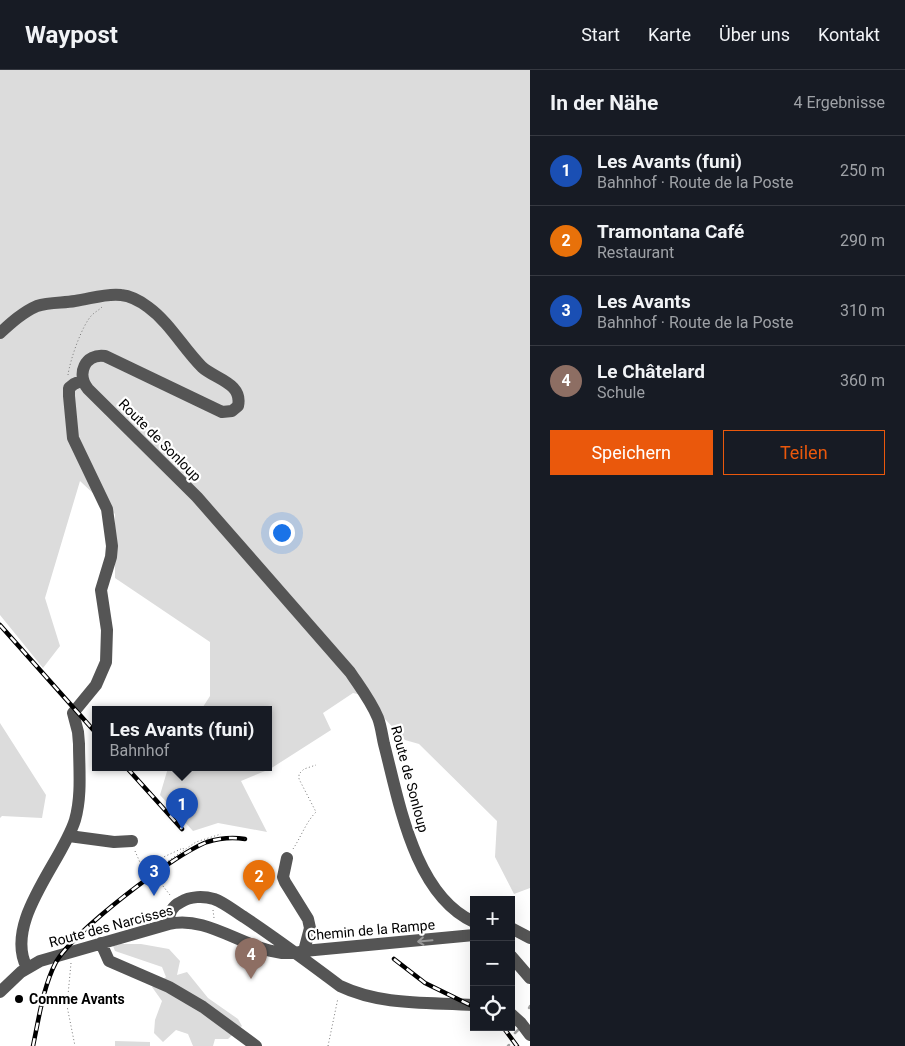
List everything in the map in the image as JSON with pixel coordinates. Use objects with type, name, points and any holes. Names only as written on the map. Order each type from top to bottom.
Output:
[{"type":"street","points":[[0,333],[23,314],[38,306],[116,295],[134,298],[153,311],[202,366],[214,376],[234,387],[238,397],[238,406],[234,410],[229,412],[218,411],[102,356],[92,358],[85,363],[82,380],[70,388],[73,438],[107,509],[112,546],[110,564],[101,590],[108,630],[106,662],[96,685],[73,713],[79,744],[78,801],[75,820],[69,836],[38,890],[29,911],[23,934],[22,948],[23,960],[27,968]]},
{"type":"street","name":"Route de Sonloup","points":[[82,380],[88,389],[197,497],[350,672],[369,700],[378,718],[406,828],[415,850],[429,878],[445,902],[470,920]]},
{"type":"street","points":[[69,836],[114,842],[132,841]]},
{"type":"street","points":[[169,924],[170,913],[177,904],[188,898],[212,899],[227,906],[300,952],[310,925],[285,882],[287,858]]},
{"type":"street","name":"Route des Narcisses","points":[[0,992],[27,968],[45,959],[181,921],[193,923],[269,949],[300,952]]},
{"type":"street","points":[[515,930],[530,938]]},
{"type":"street","name":"Chemin de la Rampe","points":[[300,952],[470,936]]},
{"type":"street","points":[[101,943],[109,961],[169,987],[202,1007],[256,1046]]},
{"type":"street","name":"Chemin de la Rampe","points":[[300,952],[340,986]]},
{"type":"street","points":[[515,961],[530,978]]},
{"type":"street","points":[[340,986],[360,994],[381,999],[470,1005]]},
{"type":"street","points":[[515,1018],[530,1035]]},
{"type":"path","points":[[70,388],[69,364],[80,336],[91,316],[116,295]]},
{"type":"path","points":[[287,858],[302,836],[310,817],[316,812],[299,779],[299,774],[304,769],[316,765]]},
{"type":"path","points":[[177,904],[152,872],[196,842],[221,834]]},
{"type":"path","points":[[132,841],[142,867],[183,848],[184,850]]},
{"type":"path","points":[[212,899],[214,930]]},
{"type":"path","points":[[73,952],[67,1006],[75,1046]]},
{"type":"path","points":[[328,1046],[340,986]]},
{"type":"shaded area","points":[[0,70],[530,70],[530,888],[514,894],[495,857],[497,821],[419,744],[405,740],[362,695],[353,693],[323,713],[331,730],[272,768],[272,706],[204,706],[210,696],[210,642],[115,578],[115,514],[80,481],[45,598],[60,646],[43,668],[0,615]]},
{"type":"shaded area","points":[[0,723],[46,795],[42,818],[2,816],[0,818]]},
{"type":"shaded area","points":[[167,771],[265,771],[241,781],[267,832],[218,823],[193,831],[160,795]]},
{"type":"shaded area","points":[[141,944],[169,949],[180,961],[177,975],[187,972],[208,998],[238,1019],[242,1026],[228,1039],[215,1039],[213,1046],[193,1046],[188,1034],[176,1030],[163,1042],[154,1033],[155,1020],[162,1001],[152,987],[166,977],[162,967],[115,951],[113,946]]},
{"type":"shaded area","points":[[115,1041],[150,1042],[150,1046],[115,1046]]},
{"type":"waterway","points":[[515,1033],[520,1028]]},
{"type":"railway","points":[[0,625],[92,728]]},
{"type":"railway","points":[[130,771],[182,829]]},
{"type":"railway","points":[[33,1046],[42,1003],[56,962],[66,948],[82,932],[126,895],[191,850],[207,842],[231,838],[245,839]]},
{"type":"railway","points":[[394,959],[425,983],[470,1005]]},
{"type":"railway","points":[[506,1031],[517,1046]]},
{"type":"place","name":"Les Avants (funi)","points":[[182,829]]},
{"type":"place","name":"Les Avants","points":[[154,896]]},
{"type":"place","name":"Tramontana Café","points":[[259,901]]},
{"type":"place","name":"Le Châtelard","points":[[251,979]]},
{"type":"place","name":"Comme Avants","points":[[19,999]]}]
